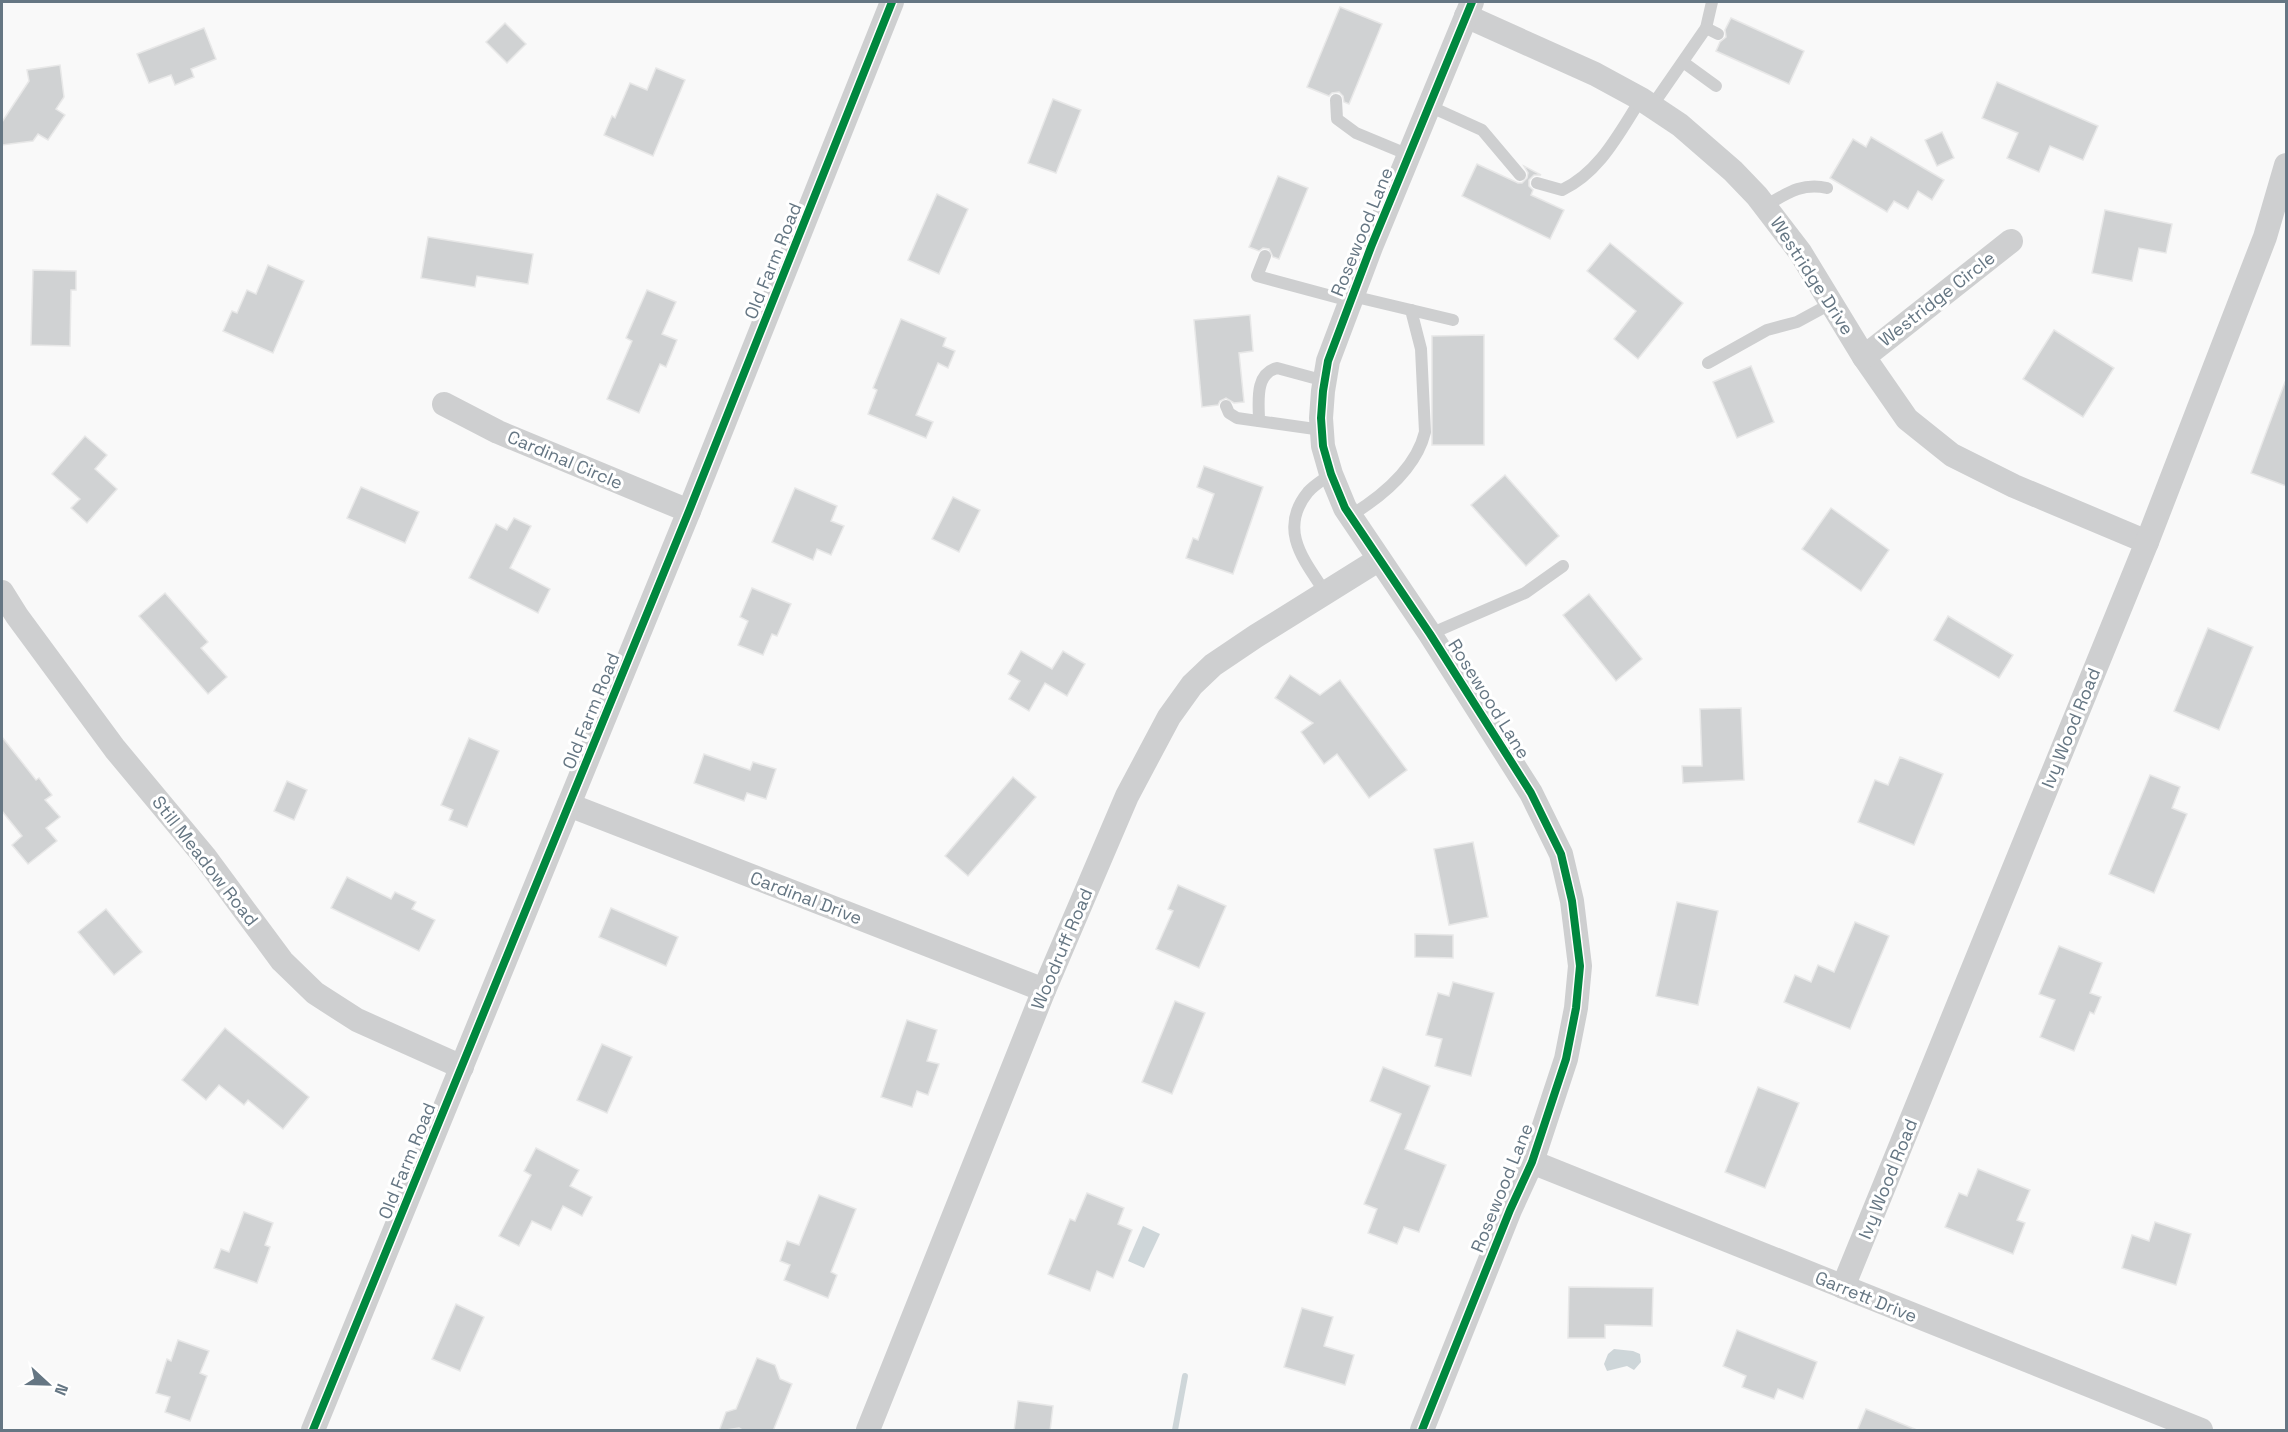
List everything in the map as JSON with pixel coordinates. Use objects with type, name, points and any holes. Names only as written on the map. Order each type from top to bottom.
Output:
[{"type":"street","name":"Old Farm Road","points":[[313,1431],[689,511],[892,2]]},
{"type":"street","name":"Westridge Drive","points":[[1469,9],[1646,102],[1680,125],[1733,171],[1765,206],[1800,252],[1864,357],[1907,419],[1952,455],[2014,486],[2146,542]]},
{"type":"street","name":"Rosewood Lane","points":[[1422,1431],[1510,1210],[1532,1162],[1566,1059],[1576,1008],[1580,966],[1572,901],[1561,854],[1531,793],[1430,634],[1350,516],[1330,474],[1323,446],[1322,430],[1328,362],[1351,298],[1469,9]]},
{"type":"street","name":"Ivy Wood Road","points":[[1843,1287],[2146,542],[2265,237],[2286,165]]},
{"type":"street","name":"Westridge Circle","points":[[1864,357],[2010,241]]},
{"type":"street","name":"Cardinal Circle","points":[[444,404],[498,432],[689,511]]},
{"type":"street","name":"Woodruff Road","points":[[868,1431],[1044,990],[1127,796],[1169,717],[1192,685],[1214,665],[1324,592],[1378,560]]},
{"type":"street","name":"Still Meadow Road","points":[[2,592],[17,616],[115,749],[205,857],[282,961],[315,993],[357,1020],[462,1067]]},
{"type":"street","name":"Cardinal Drive","points":[[568,805],[1044,990]]},
{"type":"street","name":"Garrett Drive","points":[[1532,1162],[2201,1431]]},
{"type":"lane","points":[[1537,183],[1562,190],[1576,184],[1597,166],[1646,102],[1712,31],[1712,2]]},
{"type":"lane","points":[[1683,62],[1716,86]]},
{"type":"lane","points":[[1336,100],[1337,119],[1347,128],[1409,154]]},
{"type":"lane","points":[[1430,106],[1482,130],[1521,175]]},
{"type":"lane","points":[[1765,206],[1796,189],[1813,185],[1827,188]]},
{"type":"lane","points":[[1265,256],[1257,276],[1453,320]]},
{"type":"lane","points":[[1708,363],[1767,330],[1797,322],[1832,303]]},
{"type":"lane","points":[[1350,516],[1380,496],[1415,456],[1422,443],[1425,432],[1421,349],[1411,310]]},
{"type":"lane","points":[[1260,421],[1259,390],[1263,377],[1270,370],[1277,368],[1325,381]]},
{"type":"lane","points":[[1226,406],[1229,413],[1237,418],[1322,430]]},
{"type":"lane","points":[[1324,592],[1301,556],[1295,540],[1294,524],[1297,510],[1309,490],[1330,474]]},
{"type":"lane","points":[[1430,634],[1525,593],[1563,566]]},
{"type":"shaded area","points":[[1143,1226],[1160,1234],[1144,1268],[1128,1261]]},
{"type":"shaded area","points":[[1614,1349],[1640,1354],[1641,1362],[1634,1370],[1627,1366],[1607,1371],[1604,1364],[1608,1354]]},
{"type":"building","points":[[1340,7],[1382,24],[1349,104],[1344,102],[1339,92],[1329,96],[1307,87]]},
{"type":"building","points":[[1731,18],[1804,51],[1789,84],[1716,51],[1720,42],[1726,37],[1725,30]]},
{"type":"building","points":[[505,23],[526,44],[507,63],[486,42]]},
{"type":"building","points":[[204,28],[216,59],[191,69],[194,77],[175,85],[171,75],[149,83],[137,54]]},
{"type":"building","points":[[60,65],[64,97],[56,109],[65,115],[48,140],[38,134],[33,141],[2,145],[2,122],[29,81],[27,70]]},
{"type":"building","points":[[656,68],[685,80],[653,156],[604,135],[612,116],[615,118],[630,83],[647,90]]},
{"type":"building","points":[[1997,82],[2098,126],[2083,160],[2050,146],[2039,172],[2007,158],[2018,133],[1982,118]]},
{"type":"building","points":[[1053,99],[1081,110],[1056,173],[1028,163]]},
{"type":"building","points":[[1942,132],[1954,158],[1937,166],[1925,140]]},
{"type":"building","points":[[1871,137],[1944,180],[1932,200],[1918,191],[1908,209],[1894,201],[1887,212],[1830,178],[1853,139],[1866,147]]},
{"type":"building","points":[[1477,164],[1518,183],[1522,183],[1527,178],[1528,173],[1524,166],[1541,175],[1534,175],[1529,180],[1529,186],[1533,190],[1531,195],[1564,210],[1550,239],[1462,196]]},
{"type":"building","points":[[1278,176],[1308,188],[1279,259],[1273,257],[1269,249],[1263,248],[1259,251],[1249,247]]},
{"type":"building","points":[[937,194],[968,209],[939,274],[908,260]]},
{"type":"building","points":[[2105,210],[2172,224],[2166,253],[2139,248],[2132,281],[2092,273]]},
{"type":"building","points":[[428,237],[533,254],[528,284],[477,276],[475,287],[421,278]]},
{"type":"building","points":[[1610,243],[1683,303],[1638,359],[1614,339],[1636,311],[1587,271]]},
{"type":"building","points":[[268,265],[304,281],[273,353],[223,331],[232,311],[237,313],[247,290],[256,294]]},
{"type":"building","points":[[33,270],[76,271],[76,290],[71,290],[70,346],[31,345]]},
{"type":"building","points":[[647,290],[676,302],[662,334],[677,340],[666,367],[660,364],[639,413],[607,399],[632,341],[626,338]]},
{"type":"building","points":[[1250,315],[1253,351],[1239,353],[1244,402],[1234,403],[1226,398],[1218,405],[1202,407],[1194,320]]},
{"type":"building","points":[[901,319],[946,338],[943,346],[955,351],[948,368],[938,363],[916,415],[933,422],[926,438],[868,414],[877,390],[873,388]]},
{"type":"building","points":[[2054,330],[2114,368],[2083,417],[2023,379]]},
{"type":"building","points":[[1484,335],[1484,445],[1432,445],[1432,336]]},
{"type":"building","points":[[1751,366],[1774,422],[1737,438],[1713,382]]},
{"type":"building","points":[[2286,382],[2286,486],[2251,473]]},
{"type":"building","points":[[85,436],[107,455],[95,469],[117,489],[87,523],[71,508],[80,499],[52,474]]},
{"type":"building","points":[[1204,466],[1263,487],[1233,574],[1186,558],[1193,538],[1198,540],[1214,494],[1197,487]]},
{"type":"building","points":[[1505,475],[1559,536],[1526,566],[1471,505]]},
{"type":"building","points":[[361,487],[419,512],[405,543],[347,518]]},
{"type":"building","points":[[795,488],[837,506],[831,521],[844,526],[831,555],[817,549],[813,560],[772,542]]},
{"type":"building","points":[[953,497],[980,510],[959,552],[932,539]]},
{"type":"building","points":[[1831,508],[1889,550],[1861,591],[1802,549]]},
{"type":"building","points":[[514,518],[531,526],[510,568],[550,589],[538,613],[469,578],[496,524],[507,530]]},
{"type":"building","points":[[752,588],[791,604],[777,636],[772,634],[763,655],[738,645],[748,621],[740,617]]},
{"type":"building","points":[[165,593],[208,642],[201,648],[227,677],[208,694],[139,616]]},
{"type":"building","points":[[1589,594],[1642,659],[1616,681],[1563,615]]},
{"type":"building","points":[[1948,616],[2013,655],[1999,678],[1934,640]]},
{"type":"building","points":[[2208,628],[2253,647],[2219,730],[2174,711]]},
{"type":"building","points":[[1021,651],[1052,669],[1063,651],[1085,664],[1067,696],[1045,683],[1029,711],[1009,699],[1020,681],[1008,674]]},
{"type":"building","points":[[1290,675],[1320,695],[1340,680],[1407,770],[1369,798],[1337,754],[1324,764],[1301,732],[1313,723],[1275,698]]},
{"type":"building","points":[[1741,708],[1744,780],[1683,783],[1682,766],[1702,766],[1700,709]]},
{"type":"building","points":[[2,737],[36,780],[39,778],[52,795],[45,800],[60,817],[46,828],[57,841],[28,864],[12,845],[22,836],[2,811]]},
{"type":"building","points":[[469,738],[499,751],[467,827],[449,820],[453,810],[441,805]]},
{"type":"building","points":[[704,754],[750,770],[753,762],[776,769],[766,799],[747,793],[744,801],[694,783]]},
{"type":"building","points":[[1900,757],[1943,774],[1914,845],[1858,822],[1875,780],[1888,785]]},
{"type":"building","points":[[2150,775],[2180,787],[2172,808],[2187,814],[2154,893],[2109,874]]},
{"type":"building","points":[[1013,777],[1036,797],[968,876],[945,856]]},
{"type":"building","points":[[287,781],[307,790],[294,820],[274,811]]},
{"type":"building","points":[[1473,842],[1488,917],[1449,925],[1434,849]]},
{"type":"building","points":[[347,877],[391,899],[395,892],[416,902],[412,909],[435,920],[419,951],[331,908]]},
{"type":"building","points":[[1178,885],[1226,906],[1199,968],[1156,949],[1173,911],[1168,909]]},
{"type":"building","points":[[1677,902],[1718,911],[1698,1005],[1656,996]]},
{"type":"building","points":[[611,908],[678,937],[666,966],[599,937]]},
{"type":"building","points":[[106,909],[142,952],[114,975],[78,932]]},
{"type":"building","points":[[1855,922],[1889,936],[1850,1029],[1784,1002],[1795,975],[1811,982],[1818,965],[1834,972]]},
{"type":"building","points":[[1415,934],[1453,935],[1453,958],[1415,957]]},
{"type":"building","points":[[2059,946],[2102,963],[2090,993],[2101,997],[2094,1014],[2090,1012],[2074,1051],[2040,1037],[2055,1000],[2039,994]]},
{"type":"building","points":[[1453,982],[1494,993],[1471,1076],[1435,1066],[1442,1039],[1426,1035],[1438,993],[1449,996]]},
{"type":"building","points":[[1175,1001],[1205,1013],[1172,1094],[1142,1082]]},
{"type":"building","points":[[907,1020],[937,1030],[927,1061],[939,1064],[928,1095],[917,1091],[912,1107],[881,1097]]},
{"type":"building","points":[[225,1028],[309,1097],[283,1129],[248,1100],[244,1105],[219,1085],[206,1100],[182,1080]]},
{"type":"building","points":[[602,1044],[632,1057],[607,1113],[577,1100]]},
{"type":"building","points":[[1383,1067],[1430,1086],[1405,1149],[1446,1165],[1419,1232],[1404,1227],[1397,1244],[1368,1233],[1377,1209],[1364,1204],[1401,1114],[1370,1101]]},
{"type":"building","points":[[1758,1087],[1799,1103],[1765,1188],[1725,1172]]},
{"type":"building","points":[[536,1148],[579,1170],[570,1186],[592,1197],[582,1216],[563,1206],[551,1230],[532,1221],[519,1246],[499,1236],[531,1175],[524,1171]]},
{"type":"building","points":[[1978,1169],[2030,1190],[2017,1220],[2025,1223],[2013,1254],[1945,1227],[1959,1193],[1967,1196]]},
{"type":"building","points":[[1087,1193],[1124,1208],[1118,1224],[1132,1230],[1113,1278],[1097,1271],[1090,1291],[1048,1274],[1070,1219],[1075,1221]]},
{"type":"building","points":[[819,1195],[856,1209],[831,1272],[837,1275],[828,1298],[784,1280],[790,1265],[780,1261],[787,1241],[799,1245]]},
{"type":"building","points":[[244,1212],[273,1223],[265,1245],[270,1247],[257,1283],[214,1268],[221,1249],[229,1252]]},
{"type":"building","points":[[2155,1222],[2191,1234],[2176,1285],[2122,1268],[2132,1235],[2149,1241]]},
{"type":"building","points":[[1569,1287],[1653,1288],[1652,1326],[1605,1325],[1605,1338],[1568,1338]]},
{"type":"building","points":[[456,1304],[484,1317],[460,1371],[432,1359]]},
{"type":"building","points":[[1302,1308],[1333,1317],[1324,1346],[1354,1355],[1345,1385],[1284,1367]]},
{"type":"building","points":[[1737,1330],[1817,1362],[1803,1399],[1778,1389],[1774,1399],[1742,1387],[1746,1376],[1723,1366]]},
{"type":"building","points":[[178,1340],[209,1351],[200,1373],[207,1376],[190,1421],[165,1412],[170,1397],[156,1393],[167,1359],[171,1361]]},
{"type":"building","points":[[757,1358],[775,1365],[780,1379],[792,1384],[773,1431],[744,1431],[739,1428],[719,1431],[726,1412],[736,1409]]},
{"type":"building","points":[[1018,1401],[1053,1406],[1050,1431],[1014,1431]]},
{"type":"building","points":[[1866,1409],[1917,1430],[1917,1431],[1857,1431]]},
{"type":"waterway","points":[[1175,1430],[1185,1376]]},
{"type":"cycle path","points":[[313,1430],[689,511],[892,2]]},
{"type":"cycle path","points":[[1422,1430],[1510,1210],[1532,1162],[1566,1059],[1576,1008],[1580,966],[1572,901],[1561,854],[1531,793],[1430,634],[1345,508],[1331,474],[1323,446],[1321,418],[1328,361],[1371,247],[1472,2]]}]
